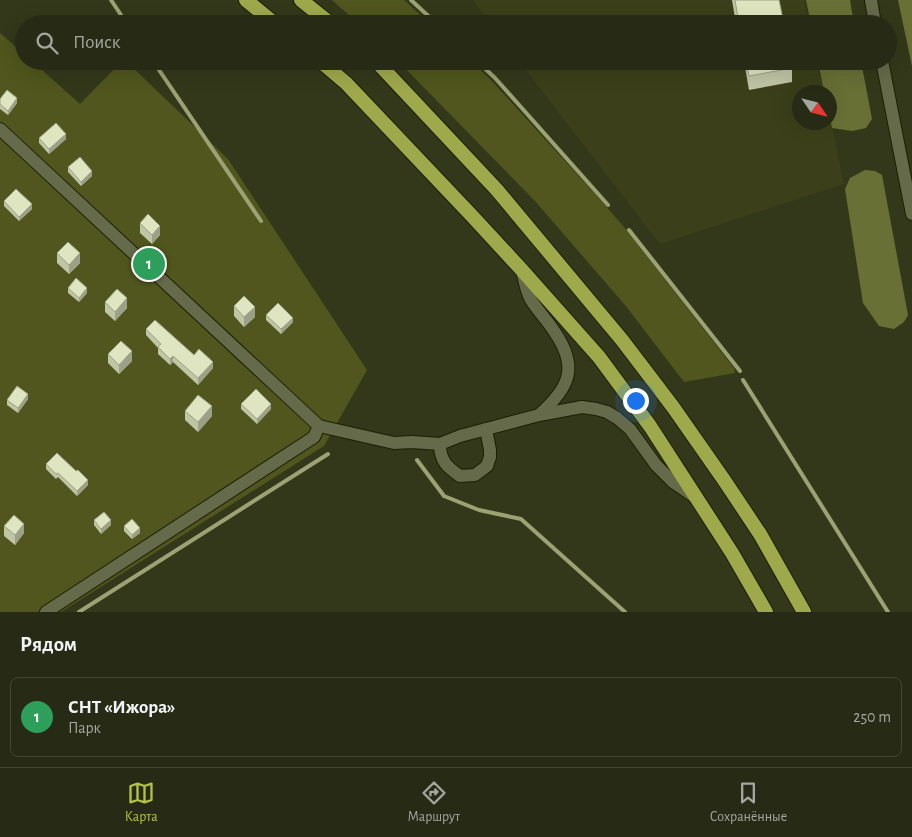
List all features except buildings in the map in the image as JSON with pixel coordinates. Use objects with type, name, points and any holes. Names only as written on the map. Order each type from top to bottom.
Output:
[{"type":"highway","points":[[246,0],[264,15]]},
{"type":"highway","points":[[302,0],[320,15]]},
{"type":"highway","points":[[331,70],[346,83],[474,216],[599,357],[650,426],[732,553],[766,612]]},
{"type":"highway","points":[[384,70],[497,190],[622,340],[673,407],[724,480],[760,534],[804,612]]},
{"type":"street","points":[[870,0],[873,15]]},
{"type":"street","points":[[884,70],[912,214]]},
{"type":"street","points":[[0,130],[319,426],[394,442],[440,444],[460,436],[539,415],[582,407],[596,409],[612,415],[630,429],[656,465],[674,482],[697,498]]},
{"type":"street","points":[[521,268],[530,298],[555,332],[564,347],[569,362],[565,384],[559,394],[539,415]]},
{"type":"street","points":[[46,612],[314,438],[319,426]]},
{"type":"street","points":[[440,444],[440,452],[444,461],[451,469],[460,476],[475,475],[487,466],[490,457],[486,429]]},
{"type":"shaded area","points":[[332,0],[404,0],[420,15],[349,15]]},
{"type":"shaded area","points":[[473,0],[804,0],[807,15],[484,15]]},
{"type":"shaded area","points":[[806,0],[850,0],[852,15],[809,15]]},
{"type":"shaded area","points":[[898,0],[912,0],[912,66]]},
{"type":"shaded area","points":[[0,33],[15,46],[15,70],[42,70],[80,104],[113,70],[135,70],[228,159],[367,370],[324,446],[61,612],[0,612]]},
{"type":"shaded area","points":[[407,70],[480,70],[624,227],[734,368],[735,373],[684,382],[625,305],[535,201]]},
{"type":"shaded area","points":[[526,70],[819,70],[822,85],[792,85],[792,130],[833,130],[844,184],[660,244]]},
{"type":"shaded area","points":[[820,70],[863,70],[872,119],[866,128],[852,131],[837,129],[837,85],[823,85]]},
{"type":"shaded area","points":[[865,170],[875,171],[882,175],[908,315],[904,322],[894,329],[879,326],[863,303],[845,189],[850,178]]},
{"type":"waterway","points":[[111,0],[121,15]]},
{"type":"waterway","points":[[411,0],[427,15]]},
{"type":"waterway","points":[[159,70],[261,221]]},
{"type":"waterway","points":[[487,70],[608,205]]},
{"type":"waterway","points":[[629,230],[740,371]]},
{"type":"waterway","points":[[743,380],[888,612]]},
{"type":"waterway","points":[[79,612],[328,454]]},
{"type":"waterway","points":[[417,460],[444,496],[479,510],[521,519],[625,612]]},
{"type":"place","name":"СНТ «Ижора»","points":[[149,264]]}]
